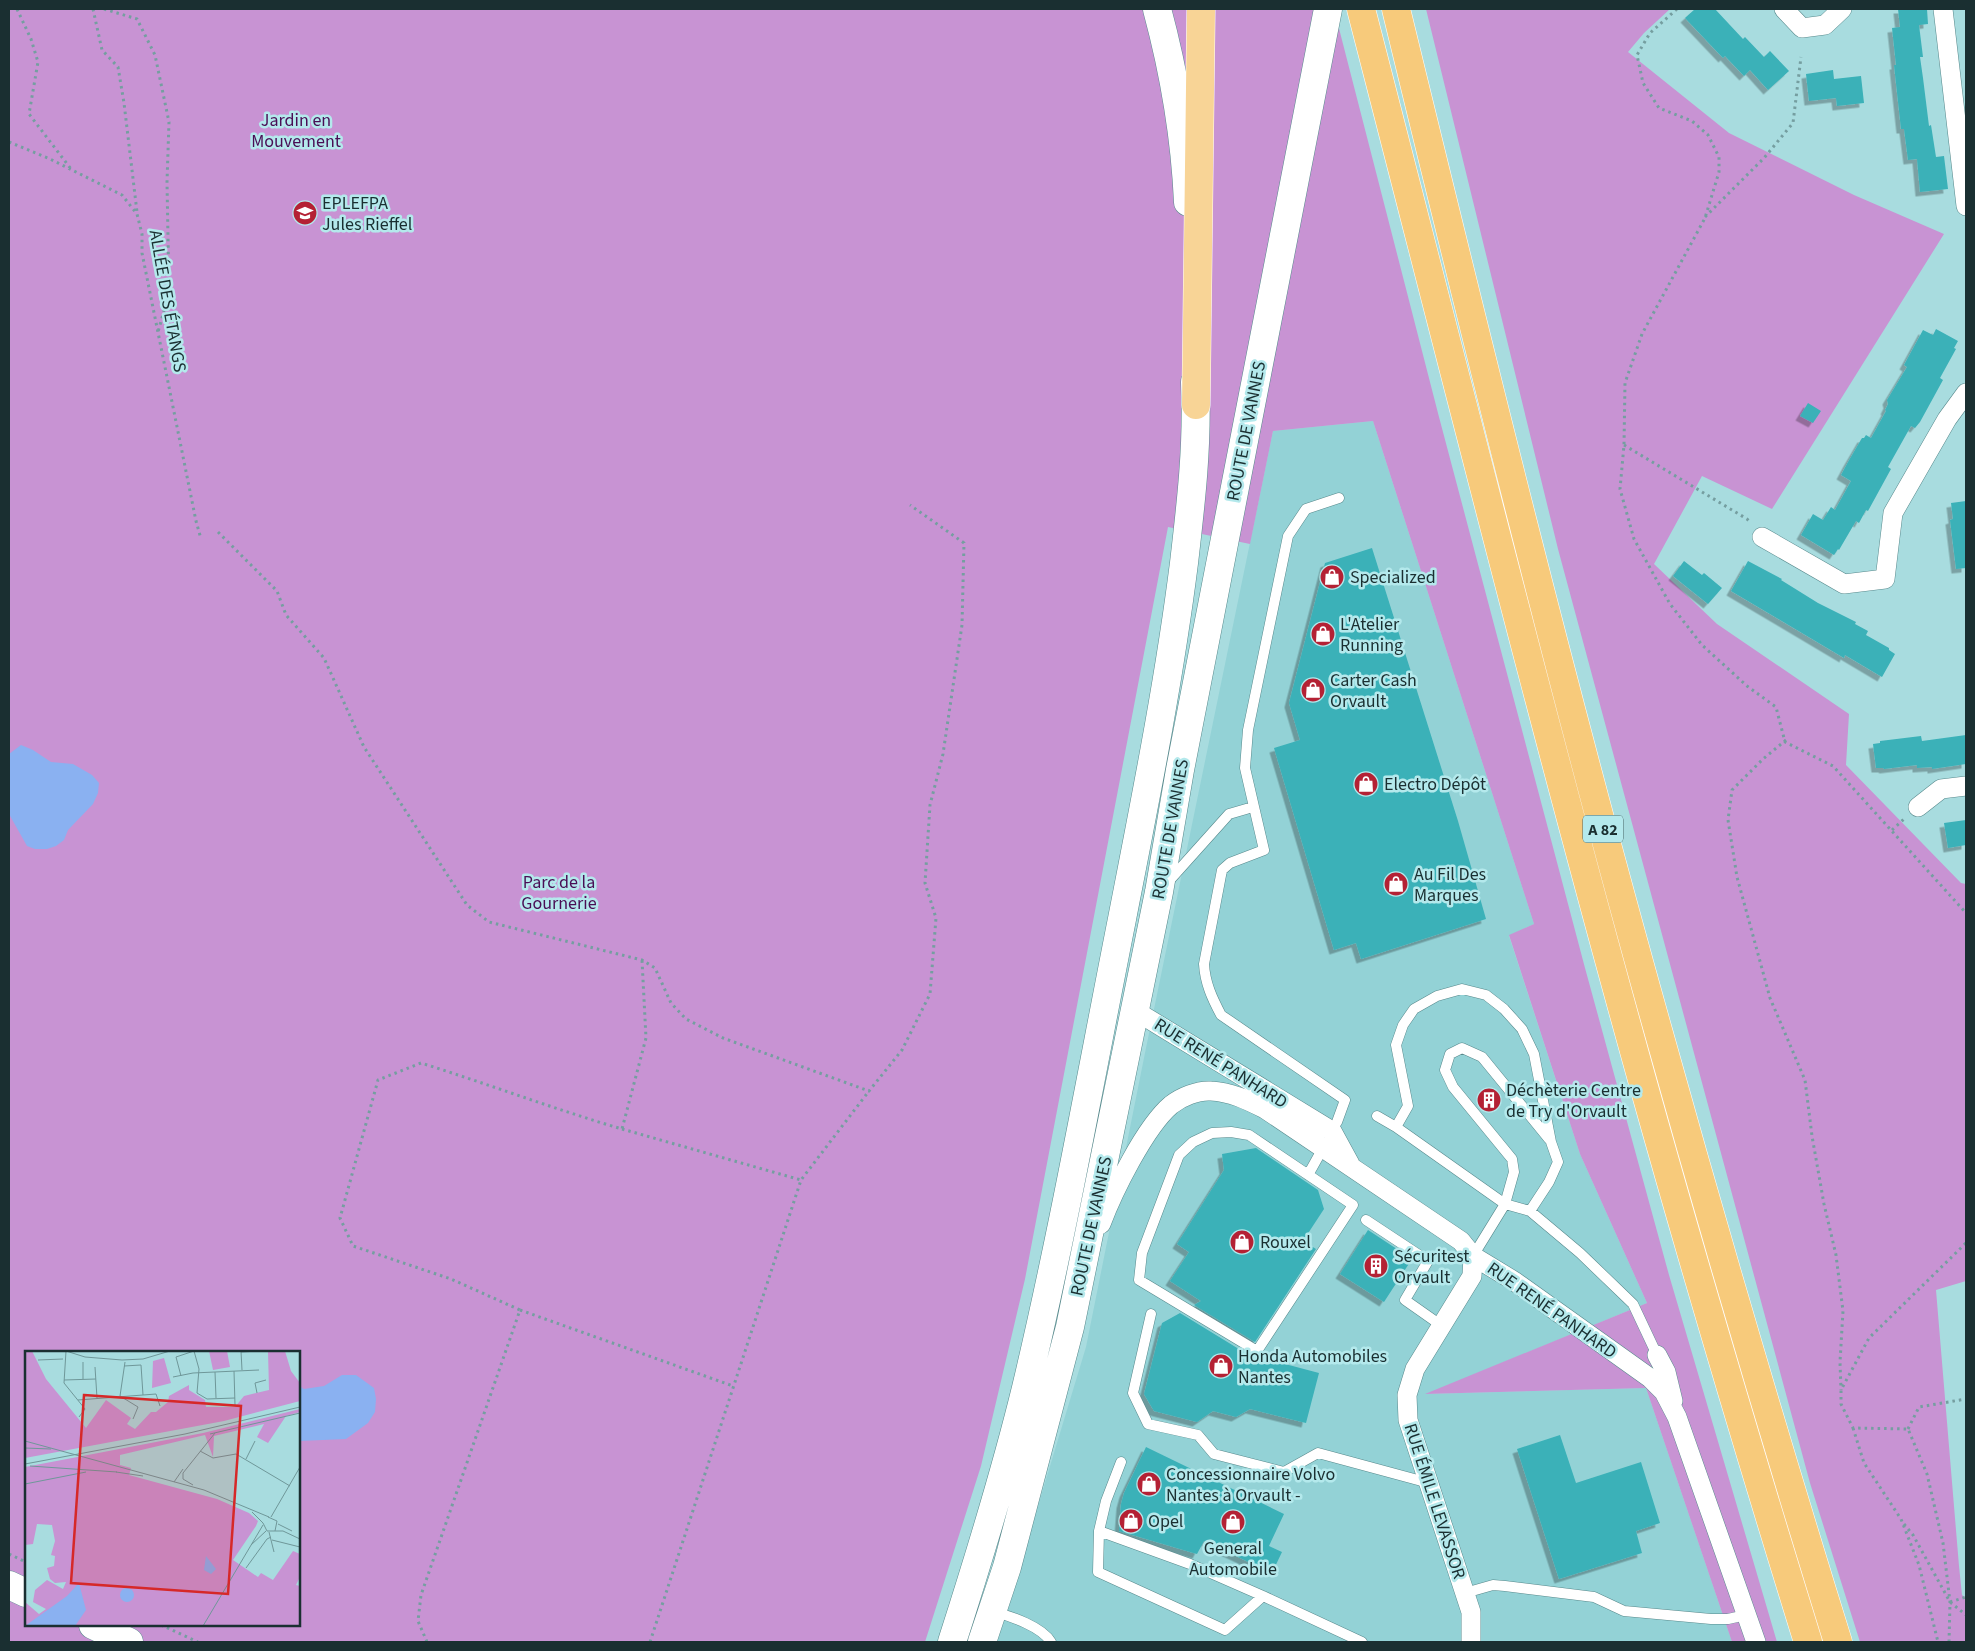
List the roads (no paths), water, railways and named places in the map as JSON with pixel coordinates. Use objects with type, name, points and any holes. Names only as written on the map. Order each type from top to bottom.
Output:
[{"type":"highway","points":[[1196,405],[1201,9]]},
{"type":"highway","name":"A 82","points":[[1396,9],[1530,547],[1652,1009],[1730,1282],[1838,1642]]},
{"type":"highway","name":"A 82","points":[[1363,15],[1554,755],[1644,1088],[1707,1307],[1808,1642]]},
{"type":"main road","name":"ROUTE DE VANNES","points":[[952,1642],[980,1557],[1025,1391],[1068,1191],[1175,633],[1192,498],[1196,405],[1187,185],[1181,124],[1175,88],[1157,9]]},
{"type":"main road","name":"ROUTE DE VANNES","points":[[982,1642],[1007,1568],[1053,1398],[1081,1276],[1159,892],[1182,760],[1328,9]]},
{"type":"main road","points":[[9,1585],[25,1593]]},
{"type":"main road","points":[[95,1626],[129,1642]]},
{"type":"street","points":[[1784,9],[1802,28],[1825,25],[1842,9]]},
{"type":"street","points":[[1943,9],[1962,138],[1966,206]]},
{"type":"street","points":[[1762,537],[1844,584],[1885,579],[1893,513],[1947,419],[1966,393]]},
{"type":"street","points":[[1918,808],[1941,789],[1966,786]]},
{"type":"street","name":"RUE RENÉ PANHARD","points":[[1134,1010],[1335,1127],[1352,1167]]},
{"type":"street","name":"RUE RENÉ PANHARD","points":[[1081,1276],[1112,1194],[1154,1126],[1172,1105],[1191,1094],[1210,1091],[1236,1095],[1265,1109],[1461,1241],[1473,1256],[1514,1282],[1650,1378],[1664,1392],[1674,1407]]},
{"type":"street","points":[[1323,1148],[1335,1127]]},
{"type":"street","name":"RUE ÉMILE LEVASSOR","points":[[1471,1642],[1471,1612],[1408,1420],[1407,1395],[1415,1370],[1472,1276],[1473,1256]]},
{"type":"street","name":"RUE RENÉ PANHARD","points":[[1657,1355],[1666,1372],[1674,1407],[1756,1642]]},
{"type":"lane","points":[[1335,1127],[1345,1100],[1221,1015],[1210,994],[1204,976],[1204,964],[1222,870],[1230,863],[1264,850],[1245,768],[1248,730],[1288,536],[1306,509],[1338,498]]},
{"type":"lane","points":[[1159,892],[1228,814],[1253,807]]},
{"type":"lane","points":[[1396,1127],[1408,1106],[1396,1045],[1403,1025],[1414,1009],[1437,996],[1462,989],[1486,996],[1504,1009],[1522,1029],[1534,1054],[1551,1142],[1558,1162],[1549,1182],[1530,1211]]},
{"type":"lane","points":[[1473,1256],[1506,1204],[1514,1172],[1512,1159],[1454,1087],[1445,1070],[1450,1054],[1462,1048],[1482,1057],[1551,1142]]},
{"type":"lane","points":[[1377,1116],[1396,1127],[1506,1204],[1530,1211],[1580,1253],[1633,1304],[1657,1355]]},
{"type":"lane","points":[[1231,1132],[1250,1135],[1308,1175],[1352,1205],[1258,1351],[1139,1280],[1142,1254],[1179,1155],[1193,1142],[1212,1133],[1231,1132]]},
{"type":"lane","points":[[1308,1175],[1323,1148]]},
{"type":"lane","points":[[1366,1220],[1428,1261],[1405,1300],[1442,1326]]},
{"type":"lane","points":[[1151,1314],[1133,1393],[1148,1424],[1198,1435],[1214,1454],[1284,1472],[1318,1453],[1429,1483]]},
{"type":"lane","points":[[1121,1462],[1106,1501],[1099,1531],[1098,1572],[1225,1630],[1263,1596]]},
{"type":"lane","points":[[1099,1531],[1190,1564],[1362,1642]]},
{"type":"lane","points":[[1465,1593],[1493,1586],[1505,1586],[1594,1597],[1624,1611],[1711,1619],[1728,1619],[1746,1615]]},
{"type":"lane","points":[[993,1611],[1046,1634],[1051,1642]]},
{"type":"water","points":[[21,745],[33,750],[51,762],[73,764],[92,775],[99,783],[98,793],[93,804],[68,830],[64,840],[56,846],[47,849],[35,849],[27,846],[9,814],[9,754]]},
{"type":"water","points":[[342,1375],[356,1375],[374,1388],[376,1399],[375,1412],[368,1423],[346,1439],[300,1441],[300,1387],[304,1389],[324,1386]]},
{"type":"place","name":"EPLEFPA Jules Rieffel","points":[[305,213]]},
{"type":"place","name":"Specialized","points":[[1332,577]]},
{"type":"place","name":"L'Atelier Running","points":[[1323,634]]},
{"type":"place","name":"Carter Cash Orvault","points":[[1313,690]]},
{"type":"place","name":"Electro Dépôt","points":[[1366,784]]},
{"type":"place","name":"Au Fil Des Marques","points":[[1396,884]]},
{"type":"place","name":"Déchèterie Centre de Try d'Orvault","points":[[1489,1100]]},
{"type":"place","name":"Rouxel","points":[[1242,1242]]},
{"type":"place","name":"Sécuritest Orvault","points":[[1376,1266]]},
{"type":"place","name":"Honda Automobiles Nantes","points":[[1221,1366]]},
{"type":"place","name":"Concessionnaire Volvo Nantes à Orvault -","points":[[1149,1484]]},
{"type":"place","name":"Opel","points":[[1131,1521]]},
{"type":"place","name":"General Automobile","points":[[1233,1522]]},
{"type":"park label","name":"Jardin en Mouvement","points":[[296,130]]},
{"type":"park label","name":"Parc de la Gournerie","points":[[559,892]]}]
